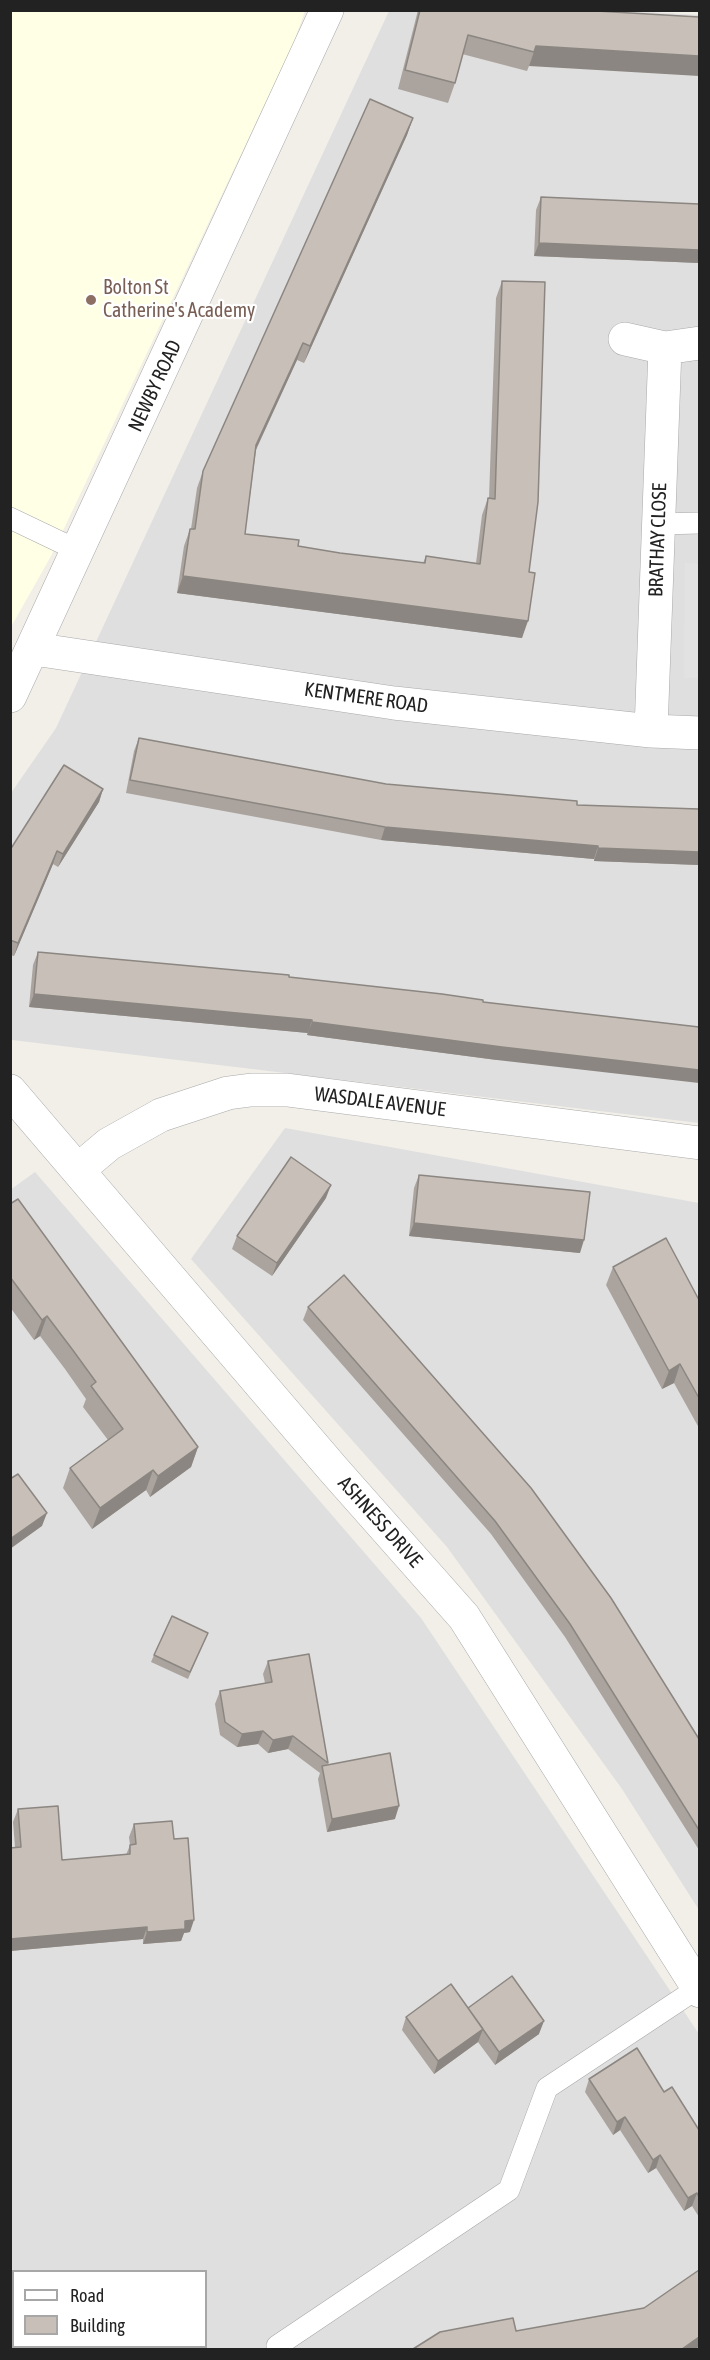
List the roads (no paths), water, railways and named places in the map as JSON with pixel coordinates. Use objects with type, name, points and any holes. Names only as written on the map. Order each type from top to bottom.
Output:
[{"type":"street","name":"NEWBY ROAD","points":[[10,696],[34,649],[327,10]]},
{"type":"street","points":[[625,339],[665,348],[699,343]]},
{"type":"street","name":"BRATHAY CLOSE","points":[[651,731],[665,348]]},
{"type":"street","name":"KENTMERE ROAD","points":[[34,649],[394,703],[651,731],[699,733]]},
{"type":"street","name":"WASDALE AVENUE","points":[[78,1170],[109,1143],[161,1115],[228,1093],[251,1090],[287,1090],[699,1143]]},
{"type":"street","name":"ASHNESS DRIVE","points":[[10,1091],[333,1469],[464,1617],[699,1990]]},
{"type":"lane","points":[[10,518],[79,551]]},
{"type":"lane","points":[[658,524],[699,523]]},
{"type":"lane","points":[[277,2346],[509,2190],[547,2088],[699,1990]]},
{"type":"place","name":"Bolton St Catherine's Academy","points":[[91,300]]}]
